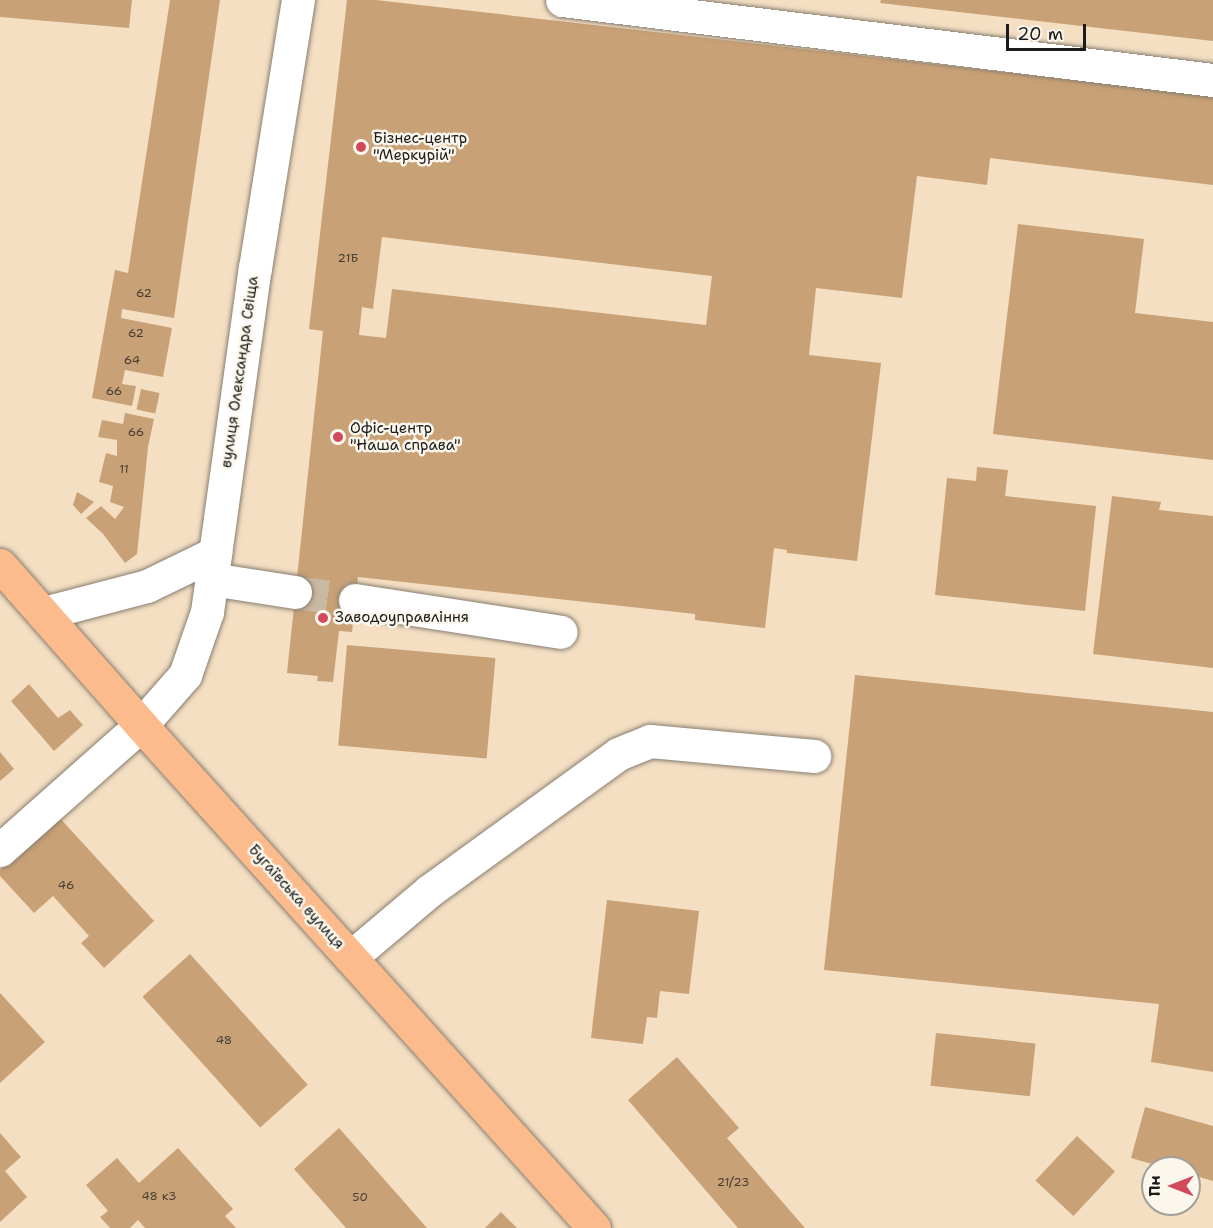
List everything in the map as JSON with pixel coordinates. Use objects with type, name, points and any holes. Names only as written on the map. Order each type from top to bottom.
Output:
[{"type":"main road","name":"Бугаївська вулиця","points":[[0,565],[594,1228]]},
{"type":"street","name":"вулиця Олександра Свіща","points":[[0,850],[141,725],[185,675],[207,612],[255,268],[298,0]]},
{"type":"street","points":[[562,0],[1213,80]]},
{"type":"street","points":[[44,613],[213,566],[295,592]]},
{"type":"street","points":[[355,600],[561,632]]},
{"type":"street","points":[[351,957],[429,891],[618,754],[650,741],[814,756]]},
{"type":"building","points":[[0,0],[132,0],[129,28],[0,17]]},
{"type":"building","points":[[170,0],[220,0],[174,318],[122,309],[121,318],[172,328],[163,377],[125,370],[122,384],[136,386],[132,406],[92,398],[115,270],[128,273]]},
{"type":"building","points":[[347,0],[376,0],[1213,96],[1213,185],[990,158],[987,185],[917,176],[902,298],[816,288],[809,355],[881,363],[857,561],[787,553],[787,550],[774,548],[765,628],[695,620],[695,614],[358,577],[352,632],[339,631],[333,682],[317,681],[318,676],[287,673],[323,331],[309,329]],"holes":[[[382,237],[712,276],[706,325],[392,289],[386,338],[359,335],[362,307],[373,309]]]},
{"type":"building","points":[[881,0],[1213,0],[1213,41],[880,3]]},
{"type":"building","points":[[1018,224],[1144,239],[1135,313],[1213,322],[1213,460],[993,434]]},
{"type":"building","points":[[141,389],[160,393],[155,413],[137,410]]},
{"type":"building","points":[[125,413],[154,419],[148,447],[137,554],[125,563],[103,534],[86,518],[101,506],[115,519],[124,507],[110,502],[113,486],[99,482],[106,453],[117,456],[117,440],[98,437],[102,420],[123,424]]},
{"type":"building","points":[[977,467],[1008,470],[1005,496],[1096,506],[1085,611],[935,595],[947,478],[976,481]]},
{"type":"building","points":[[77,492],[94,502],[81,514],[73,505]]},
{"type":"building","points":[[1112,496],[1161,502],[1159,510],[1213,516],[1213,668],[1093,654]]},
{"type":"building","points":[[347,645],[495,658],[487,759],[338,746]]},
{"type":"building","points":[[855,675],[1213,712],[1213,1072],[1151,1062],[1159,1004],[824,970]]},
{"type":"building","points":[[29,684],[58,718],[70,710],[83,725],[54,751],[11,701]]},
{"type":"building","points":[[0,752],[14,769],[0,781]]},
{"type":"building","points":[[58,816],[154,921],[104,968],[81,943],[89,936],[53,896],[34,913],[0,876],[0,870]]},
{"type":"building","points":[[607,900],[699,911],[689,994],[660,991],[657,1018],[647,1017],[643,1044],[591,1038]]},
{"type":"building","points":[[190,954],[308,1085],[260,1128],[142,997]]},
{"type":"building","points":[[0,993],[45,1042],[0,1083]]},
{"type":"building","points":[[936,1033],[1035,1043],[1030,1096],[930,1086]]},
{"type":"building","points":[[677,1057],[739,1128],[727,1138],[805,1228],[738,1228],[628,1100]]},
{"type":"building","points":[[1145,1107],[1213,1126],[1213,1181],[1201,1178],[1201,1156],[1141,1156],[1141,1161],[1131,1158]]},
{"type":"building","points":[[339,1128],[427,1228],[346,1228],[294,1169]]},
{"type":"building","points":[[0,1133],[21,1157],[5,1171],[27,1197],[0,1222]]},
{"type":"building","points":[[1077,1136],[1115,1171],[1073,1216],[1035,1181]]},
{"type":"building","points":[[178,1148],[233,1209],[225,1216],[236,1228],[145,1228],[138,1220],[130,1228],[110,1228],[100,1217],[108,1211],[86,1185],[117,1158],[139,1183]]},
{"type":"building","points":[[501,1212],[517,1228],[485,1228]]},
{"type":"tunnel","points":[[295,592],[355,600]]},
{"type":"place","name":"Бізнес-центр \"Меркурій\"","points":[[361,147]]},
{"type":"place","name":"Офіс-центр \"Наша справа\"","points":[[338,437]]},
{"type":"place","name":"Заводоуправління","points":[[323,618]]}]
